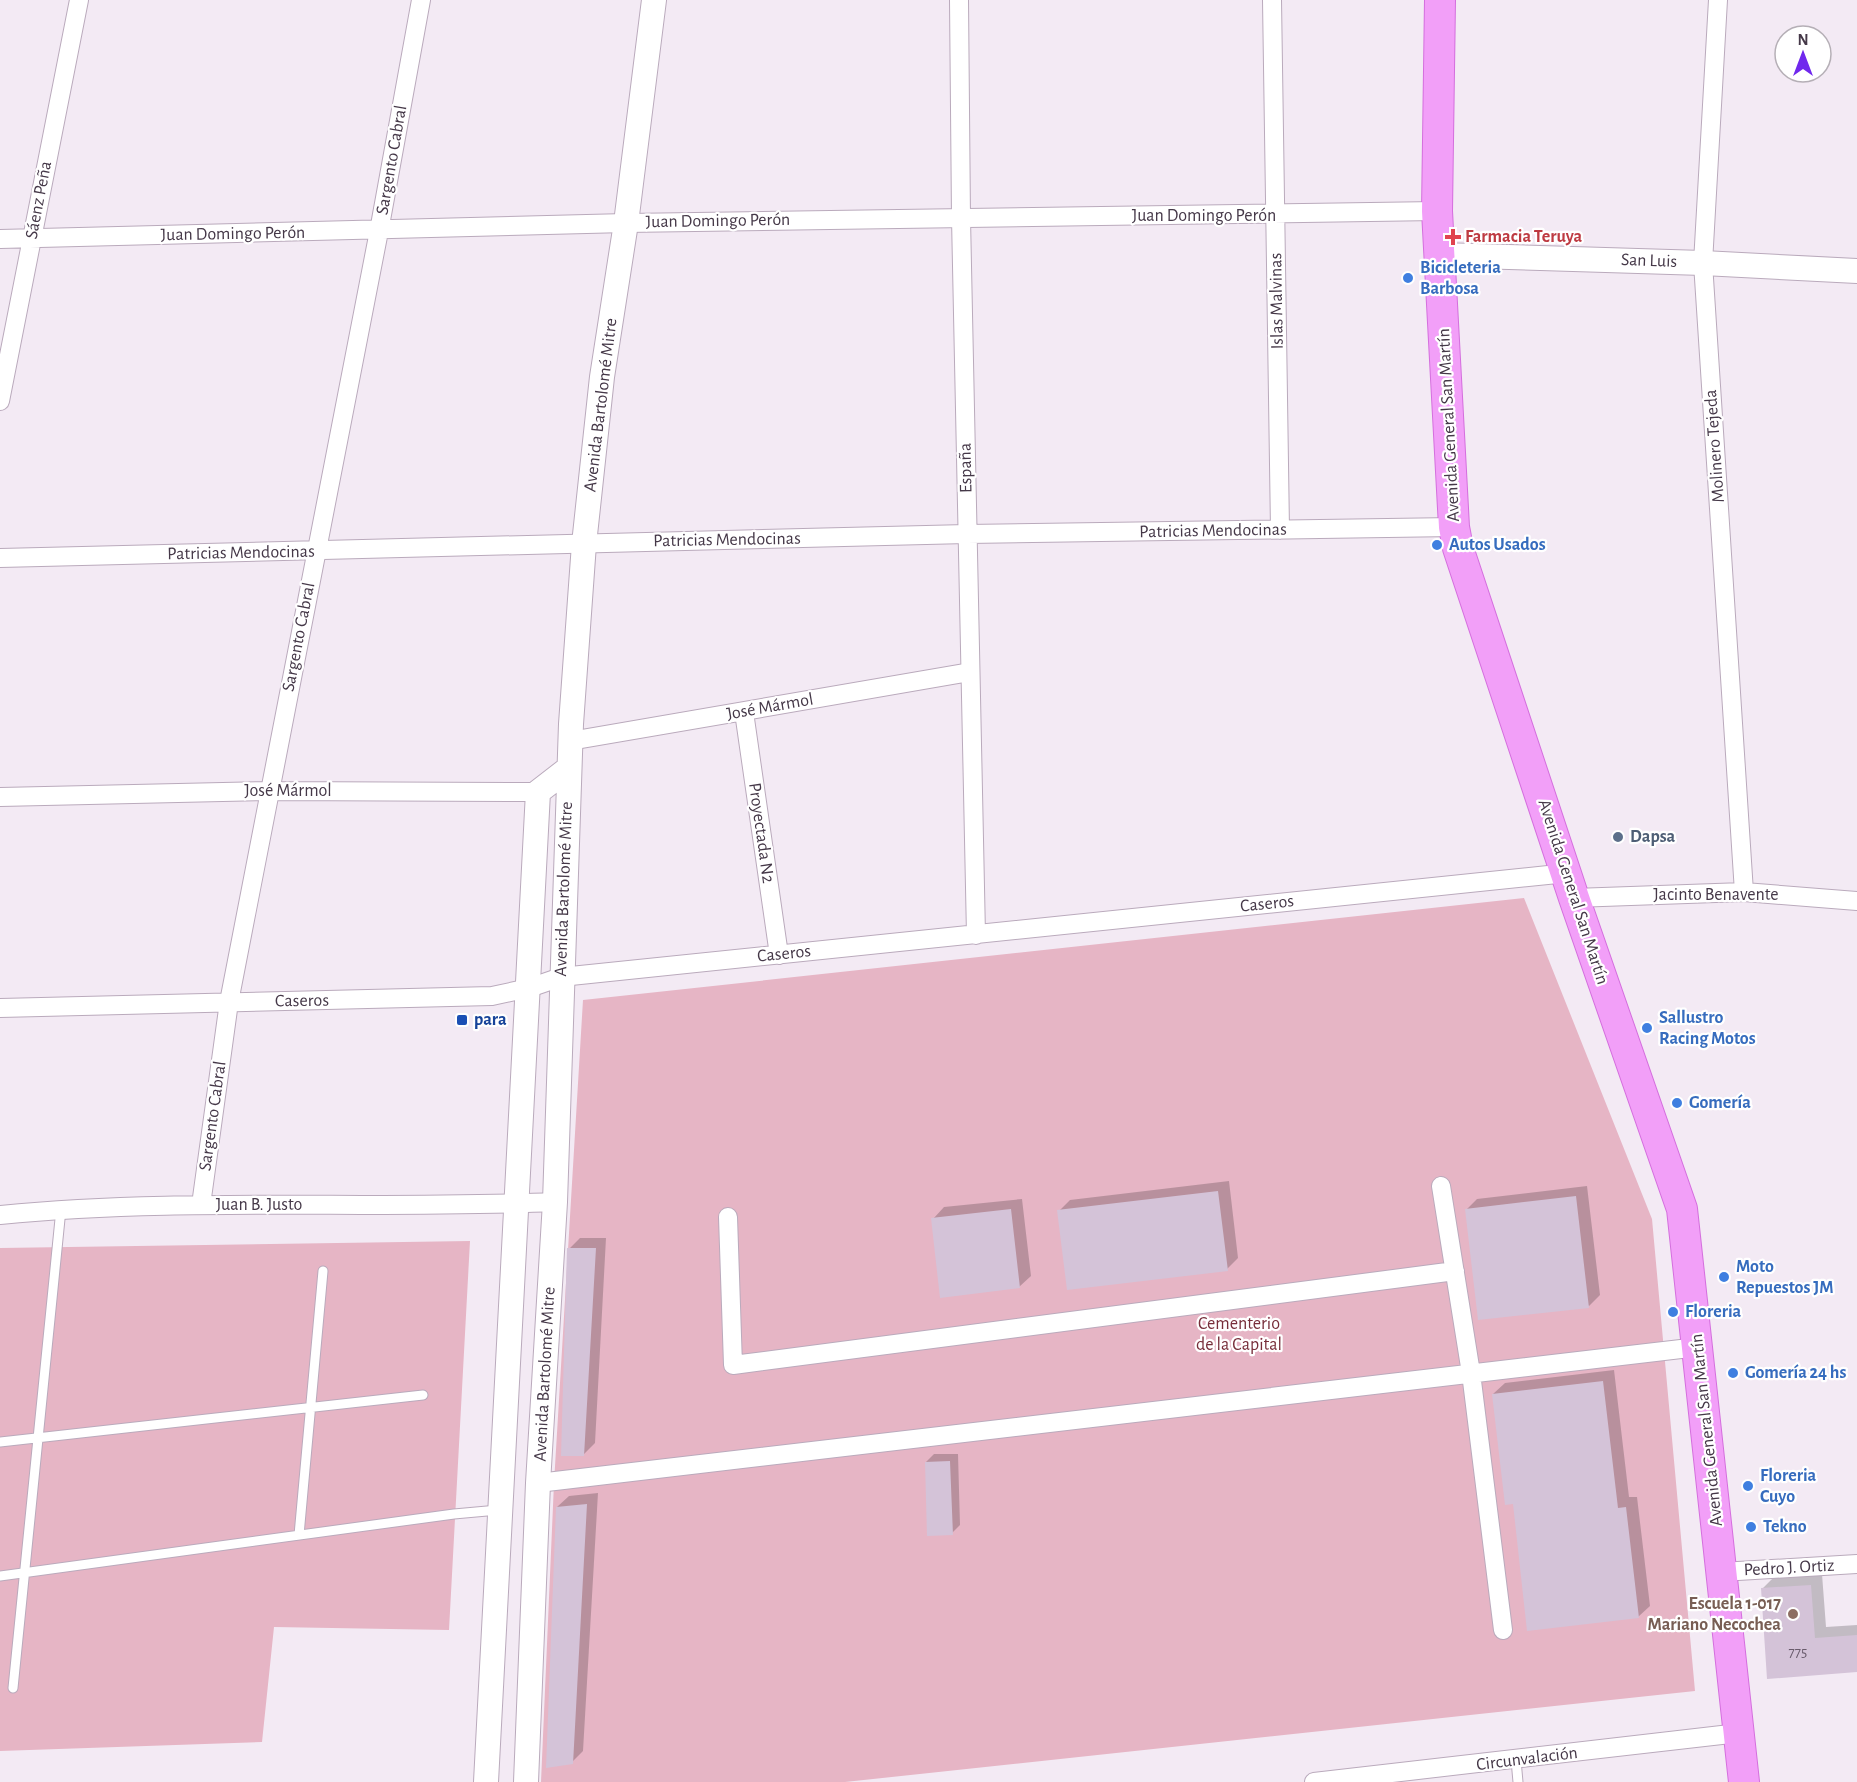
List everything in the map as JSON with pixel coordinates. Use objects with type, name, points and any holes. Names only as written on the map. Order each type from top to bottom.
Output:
[{"type":"main road","name":"Avenida General San Martín","points":[[1440,0],[1437,212],[1454,527],[1458,548],[1682,1209],[1744,1782]]},
{"type":"street","name":"Sáenz Peña","points":[[0,401],[78,0]]},
{"type":"street","name":"Sargento Cabral","points":[[201,1205],[229,1002],[379,231],[421,0]]},
{"type":"street","name":"Avenida Bartolomé Mitre","points":[[526,1782],[538,1483],[555,1202],[570,741],[584,544],[602,377],[626,223],[654,0]]},
{"type":"street","name":"España","points":[[959,0],[975,935]]},
{"type":"street","name":"Islas Malvinas","points":[[1272,0],[1280,530]]},
{"type":"street","name":"Molinero Tejeda","points":[[1718,0],[1702,263],[1744,892]]},
{"type":"street","name":"Juan Domingo Perón","points":[[0,239],[626,223],[1437,212]]},
{"type":"street","name":"San Luis","points":[[1440,255],[1702,263],[1857,271]]},
{"type":"street","name":"Patricias Mendocinas","points":[[0,558],[315,552],[967,534],[1454,527]]},
{"type":"street","name":"José Mármol","points":[[570,741],[970,672]]},
{"type":"street","name":"Proyectada N2","points":[[744,712],[779,955]]},
{"type":"street","points":[[538,792],[569,768]]},
{"type":"street","name":"José Mármol","points":[[0,797],[270,790],[538,792]]},
{"type":"street","name":"Avenida Bartolomé Mitre","points":[[486,1782],[498,1510],[518,1204],[538,792]]},
{"type":"street","name":"Jacinto Benavente","points":[[1571,885],[1744,892],[1857,901]]},
{"type":"street","name":"Caseros","points":[[0,1008],[492,996],[529,988],[561,977],[975,935],[1571,885]]},
{"type":"street","points":[[1441,1186],[1471,1372],[1503,1630]]},
{"type":"street","name":"Juan B. Justo","points":[[0,1215],[61,1209],[201,1205],[555,1202]]},
{"type":"street","points":[[728,1217],[732,1365],[1455,1271]]},
{"type":"street","points":[[538,1483],[1698,1347]]},
{"type":"street","name":"Pedro J. Ortiz","points":[[1721,1572],[1857,1564]]},
{"type":"street","name":"Circunvalación","points":[[1314,1782],[1404,1778],[1515,1760],[1739,1733]]},
{"type":"lane","points":[[13,1688],[61,1209]]},
{"type":"lane","points":[[299,1535],[323,1271]]},
{"type":"lane","points":[[0,1442],[423,1395]]},
{"type":"lane","points":[[0,1576],[498,1510]]},
{"type":"lane","points":[[1515,1760],[1518,1782]]},
{"type":"green space","name":"Cementerio de la Capital","points":[[1524,898],[1652,1219],[1695,1691],[845,1782],[541,1782],[554,1483],[583,1000]]},
{"type":"green space","points":[[470,1241],[449,1630],[274,1627],[262,1742],[0,1751],[0,1248]]},
{"type":"building","points":[[1218,1191],[1228,1271],[1067,1290],[1057,1210]]},
{"type":"building","points":[[1576,1196],[1589,1308],[1478,1320],[1465,1209]]},
{"type":"building","points":[[1011,1209],[1020,1288],[940,1298],[931,1218]]},
{"type":"building","points":[[567,1248],[596,1248],[584,1456],[561,1456]]},
{"type":"building","points":[[1603,1381],[1618,1508],[1626,1507],[1639,1618],[1527,1631],[1513,1504],[1505,1505],[1492,1394]]},
{"type":"building","points":[[950,1461],[953,1535],[927,1536],[925,1462]]},
{"type":"building","points":[[587,1504],[573,1764],[546,1768],[556,1507]]},
{"type":"building","points":[[1811,1585],[1815,1638],[1857,1635],[1857,1672],[1767,1679],[1761,1588]]},
{"type":"place","name":"Farmacia Teruya","points":[[1453,237]]},
{"type":"place","name":"Bicicleteria Barbosa","points":[[1408,278]]},
{"type":"place","name":"Autos Usados","points":[[1437,545]]},
{"type":"place","name":"Dapsa","points":[[1618,837]]},
{"type":"place","name":"para","points":[[462,1020]]},
{"type":"place","name":"Sallustro Racing Motos","points":[[1647,1028]]},
{"type":"place","name":"Gomería","points":[[1677,1103]]},
{"type":"place","name":"Moto Repuestos JM","points":[[1724,1277]]},
{"type":"place","name":"Floreria","points":[[1673,1312]]},
{"type":"place","name":"Gomería 24 hs","points":[[1733,1373]]},
{"type":"place","name":"Floreria Cuyo","points":[[1748,1486]]},
{"type":"place","name":"Tekno","points":[[1751,1527]]},
{"type":"place","name":"Escuela 1-017 Mariano Necochea","points":[[1793,1614]]}]
